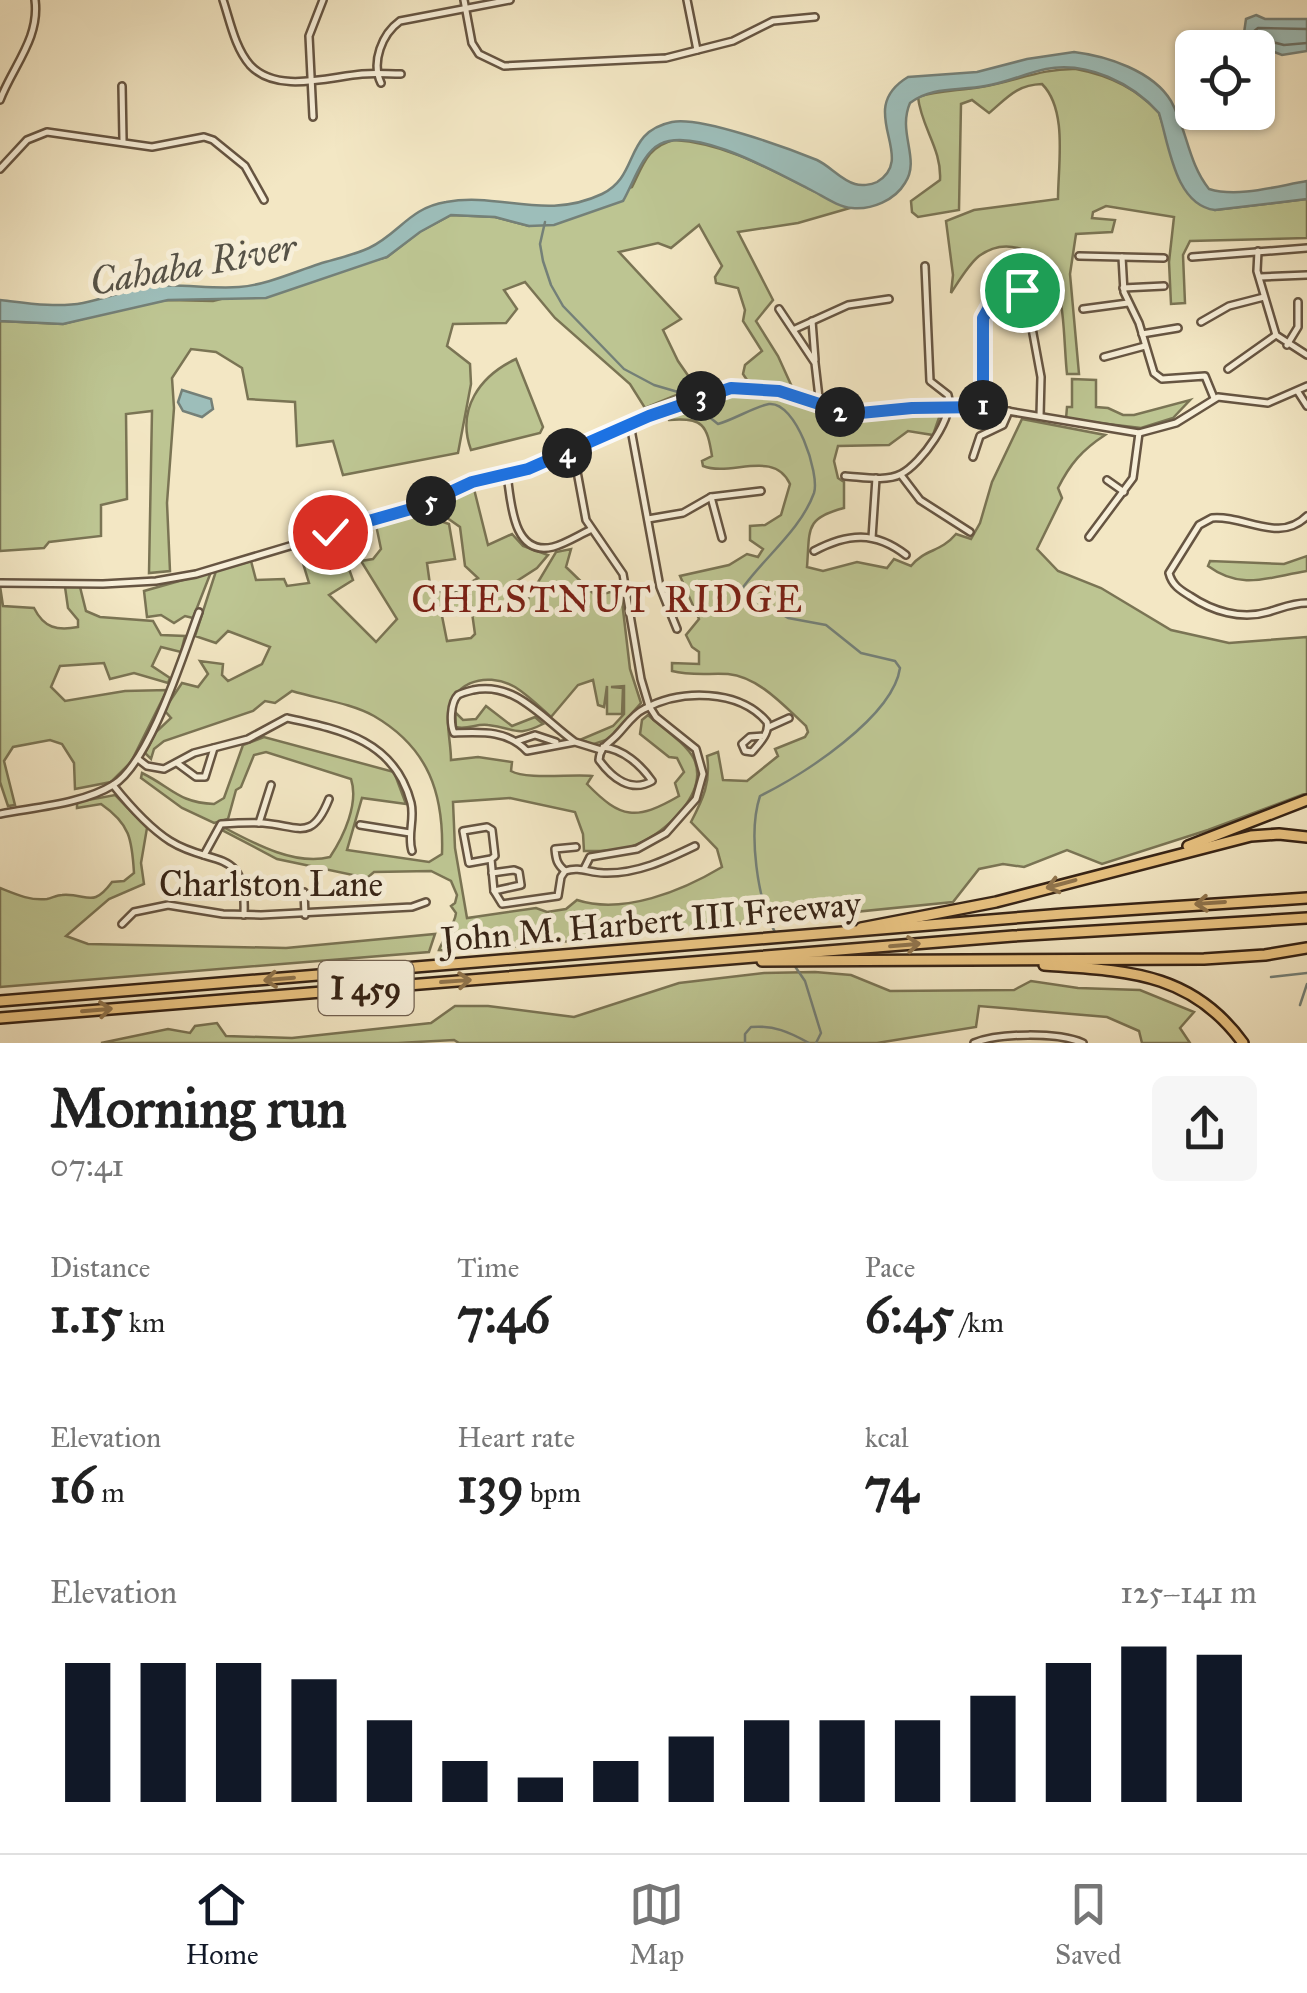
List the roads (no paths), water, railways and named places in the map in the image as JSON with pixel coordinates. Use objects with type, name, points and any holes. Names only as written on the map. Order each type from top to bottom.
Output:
[{"type":"highway","points":[[1155,859],[1307,800]]},
{"type":"highway","points":[[805,937],[996,902],[1251,836],[1307,836]]},
{"type":"highway","name":"John M. Harbert III Freeway","points":[[0,1001],[1064,914],[1307,898]]},
{"type":"highway","name":"John M. Harbert III Freeway","points":[[0,1018],[736,959],[810,958],[1013,936],[1307,918]]},
{"type":"highway","points":[[810,958],[1204,960],[1307,948]]},
{"type":"highway","points":[[956,960],[1154,977],[1207,1004],[1243,1043]]},
{"type":"street","points":[[0,100],[32,38],[35,0]]},
{"type":"street","points":[[223,0],[248,64],[272,79],[401,74]]},
{"type":"street","points":[[313,118],[309,36],[322,0]]},
{"type":"street","points":[[381,83],[381,45],[389,28],[400,20],[465,4],[510,0]]},
{"type":"street","points":[[687,0],[696,50]]},
{"type":"street","points":[[465,4],[472,42],[479,54],[504,66],[649,60],[692,54],[734,41],[773,21],[815,17]]},
{"type":"street","points":[[122,86],[123,140]]},
{"type":"street","points":[[0,169],[37,134],[47,132],[152,147],[204,138],[214,140],[245,166],[264,200]]},
{"type":"street","points":[[1192,257],[1307,248]]},
{"type":"street","points":[[1258,251],[1259,277],[1276,335],[1307,356]]},
{"type":"street","points":[[1079,256],[1164,258]]},
{"type":"street","points":[[1122,257],[1123,288],[1157,375],[1206,376],[1214,398]]},
{"type":"street","points":[[845,476],[900,475],[924,453],[944,425],[951,407],[948,395],[930,381],[925,266]]},
{"type":"street","points":[[1259,277],[1307,275]]},
{"type":"street","points":[[983,407],[983,318],[997,291],[1013,285],[1022,290],[1028,301],[1041,377],[1040,416]]},
{"type":"street","points":[[1123,288],[1164,286]]},
{"type":"street","points":[[1201,322],[1229,306],[1264,297]]},
{"type":"street","points":[[796,329],[848,306],[889,299]]},
{"type":"street","points":[[1288,345],[1298,327],[1298,302]]},
{"type":"street","points":[[1083,308],[1128,303]]},
{"type":"street","points":[[779,309],[815,362]]},
{"type":"street","points":[[812,321],[820,406]]},
{"type":"street","points":[[1142,334],[1178,328]]},
{"type":"street","points":[[1228,370],[1276,335]]},
{"type":"street","points":[[1104,357],[1146,346]]},
{"type":"street","points":[[0,583],[103,584],[183,577],[397,514],[461,486],[506,475],[670,408],[731,388],[779,391],[857,415],[983,407],[1139,433],[1176,422],[1214,398],[1226,396],[1262,404],[1307,386]]},
{"type":"street","points":[[1298,392],[1307,406]]},
{"type":"street","points":[[973,457],[980,436],[1003,425],[1009,411]]},
{"type":"street","points":[[630,424],[660,587],[677,630]]},
{"type":"street","points":[[1088,537],[1134,474],[1139,433]]},
{"type":"street","points":[[573,450],[590,530],[624,574],[641,680],[649,706],[656,717],[696,749],[703,781],[696,799],[674,827],[652,843],[626,852],[595,855],[584,868]]},
{"type":"street","points":[[506,475],[516,528],[528,542],[553,547],[590,530]]},
{"type":"street","points":[[900,475],[920,500],[970,532]]},
{"type":"street","points":[[872,538],[876,478]]},
{"type":"street","points":[[1107,480],[1124,492]]},
{"type":"street","points":[[648,520],[683,513],[711,496],[760,491]]},
{"type":"street","points":[[711,496],[722,538]]},
{"type":"street","points":[[1307,516],[1296,526],[1278,529],[1212,518],[1198,526],[1169,573],[1172,584],[1202,604],[1223,612],[1262,614],[1307,602]]},
{"type":"street","points":[[814,551],[854,537],[887,541],[906,554]]},
{"type":"street","points":[[0,814],[78,798],[113,785],[138,760],[179,672],[200,612]]},
{"type":"street","points":[[575,742],[508,690],[484,688],[457,696],[451,725],[454,733],[490,733],[517,741],[527,751],[575,742],[602,749],[625,755],[652,781],[640,787],[622,782],[599,760],[602,749],[640,710],[670,700],[720,696],[757,711],[768,727]]},
{"type":"street","points":[[138,760],[157,769],[248,739],[287,718],[360,739],[401,772],[412,809],[412,851]]},
{"type":"street","points":[[764,736],[768,727],[790,718]]},
{"type":"street","points":[[517,741],[535,735],[559,743]]},
{"type":"street","points":[[177,762],[196,777],[206,777],[214,748]]},
{"type":"street","points":[[113,785],[165,838],[222,860],[238,874],[245,890],[244,915]]},
{"type":"street","points":[[260,823],[271,785]]},
{"type":"street","points":[[204,855],[221,824],[260,823],[307,829],[318,822],[329,799]]},
{"type":"street","points":[[360,825],[410,832]]},
{"type":"street","points":[[491,860],[469,862],[463,831],[487,827],[492,830],[494,891],[496,899],[504,904],[558,896],[565,871]]},
{"type":"street","points":[[565,871],[640,870],[695,846]]},
{"type":"street","points":[[565,871],[556,862],[555,848],[576,847]]},
{"type":"street","points":[[606,855],[606,873]]},
{"type":"street","points":[[492,873],[514,870],[521,885],[494,891]]},
{"type":"street","points":[[304,892],[304,915]]},
{"type":"street","name":"Charlston Lane","points":[[122,924],[134,912],[168,904],[244,915],[304,915],[412,907],[426,902]]},
{"type":"street","points":[[974,1043],[1000,1035],[1083,1043]]},
{"type":"water","points":[[1256,15],[1265,19],[1307,19],[1307,51],[1275,52],[1275,30],[1244,30],[1246,19]]},
{"type":"water","points":[[1074,52],[1101,57],[1141,73],[1171,101],[1175,130],[1182,130],[1196,168],[1209,189],[1245,192],[1307,181],[1307,199],[1215,210],[1202,206],[1182,186],[1159,113],[1148,102],[1108,77],[1062,67],[993,85],[937,91],[910,103],[906,125],[909,174],[895,194],[867,207],[841,206],[736,154],[694,141],[675,140],[660,144],[648,154],[623,201],[554,225],[529,226],[495,217],[451,215],[387,257],[266,298],[168,300],[63,324],[0,321],[0,300],[73,304],[156,286],[259,284],[369,248],[414,215],[446,202],[485,200],[542,206],[581,202],[614,186],[646,135],[672,122],[685,121],[744,134],[817,160],[850,182],[872,184],[888,172],[892,160],[886,104],[893,90],[908,77],[977,72]]},
{"type":"water","points":[[182,390],[211,399],[213,409],[202,417],[183,411],[178,402]]},
{"type":"waterway","points":[[545,222],[540,244],[551,285],[563,306],[624,369],[678,392],[718,424],[769,404],[779,406],[797,426],[810,456],[814,493],[792,530],[738,594],[741,599],[763,603],[788,618],[826,625],[861,653],[895,661],[900,668],[894,687],[881,706],[844,743],[760,796],[755,828],[756,866],[764,904],[776,934]]},
{"type":"waterway","points":[[792,962],[805,981],[821,1033],[816,1043]]},
{"type":"waterway","points":[[1271,977],[1307,973]]},
{"type":"waterway","points":[[1300,1005],[1307,984]]},
{"type":"waterway","points":[[745,1043],[745,1034],[751,1027],[781,1030],[809,1043]]},
{"type":"district","name":"CHESTNUT RIDGE","points":[[608,599]]},
{"type":"water label","name":"Cahaba River","points":[[193,264]]}]
